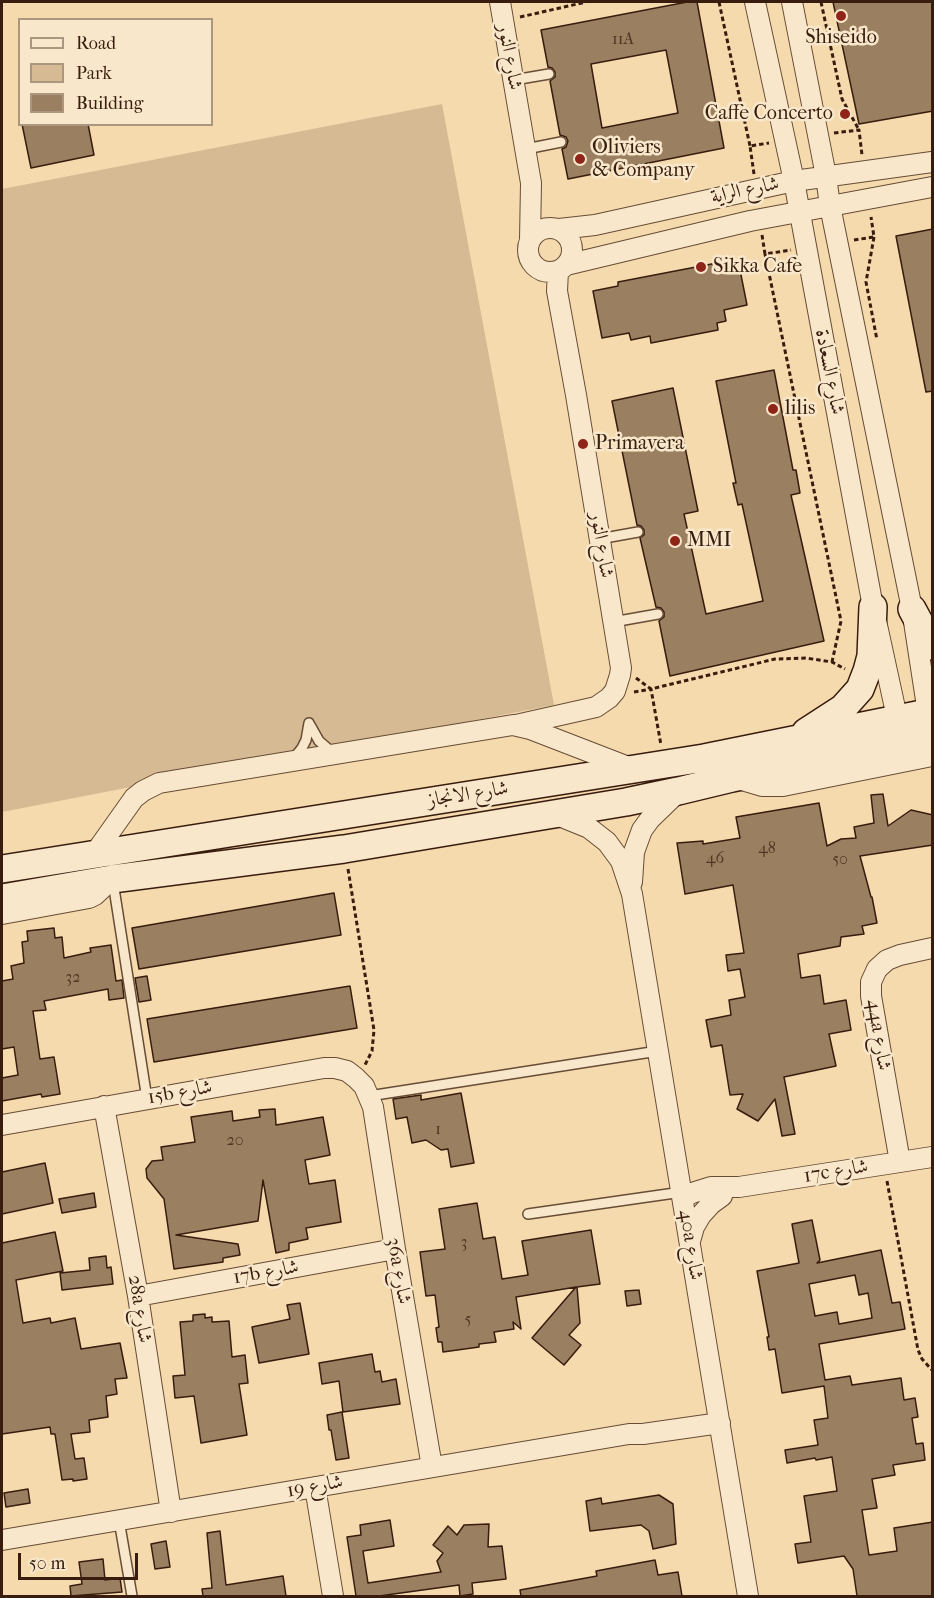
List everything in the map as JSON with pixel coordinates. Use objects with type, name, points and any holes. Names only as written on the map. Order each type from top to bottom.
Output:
[{"type":"street","name":"شارع السعادة","points":[[755,2],[794,181],[873,607],[900,731]]},
{"type":"street","name":"شارع السعادة","points":[[792,2],[837,243],[912,609],[931,725]]},
{"type":"street","name":"شارع النور","points":[[502,11],[531,183]]},
{"type":"street","name":"شارع الراية","points":[[556,228],[595,225],[794,181],[933,162]]},
{"type":"street","points":[[531,183],[556,228],[569,238],[572,245],[572,252],[557,269],[540,270],[530,260],[528,247],[530,240],[539,230],[556,228]]},
{"type":"street","points":[[530,240],[531,183]]},
{"type":"street","name":"شارع الراية","points":[[557,269],[760,219],[933,187]]},
{"type":"street","name":"شارع النور","points":[[557,269],[557,291],[621,668]]},
{"type":"street","points":[[795,739],[843,708],[854,698],[864,680],[871,657],[873,607]]},
{"type":"street","points":[[912,609],[933,646]]},
{"type":"street","points":[[95,853],[134,798],[159,783],[513,725],[596,707],[609,698],[618,683],[621,668]]},
{"type":"street","points":[[513,725],[530,729],[634,769]]},
{"type":"street","name":"شارع الانجاز","points":[[2,897],[112,879],[345,849],[555,814],[678,791],[900,731],[931,725]]},
{"type":"street","name":"شارع الانجاز","points":[[2,869],[665,764],[795,739],[900,731]]},
{"type":"street","name":"شارع الانجاز","points":[[732,778],[762,786],[783,786],[933,756]]},
{"type":"street","name":"40a شارع","points":[[632,894],[634,852],[642,830],[678,791]]},
{"type":"street","name":"40a شارع","points":[[555,814],[589,828],[607,842],[621,861],[632,894],[748,1596]]},
{"type":"street","points":[[2,860],[45,861]]},
{"type":"street","points":[[2,914],[89,898],[112,879]]},
{"type":"street","name":"44a شارع","points":[[892,1163],[871,982],[877,969],[887,960],[933,948]]},
{"type":"street","name":"15b شارع","points":[[2,1125],[324,1068],[347,1071],[356,1078]]},
{"type":"street","name":"36a شارع","points":[[356,1078],[364,1086],[372,1107],[394,1250],[432,1467]]},
{"type":"street","name":"28a شارع","points":[[104,1106],[138,1296],[171,1512]]},
{"type":"street","name":"17c شارع","points":[[682,1195],[701,1189],[727,1190],[933,1156]]},
{"type":"street","points":[[677,1158],[697,1175],[727,1190],[701,1215],[690,1241]]},
{"type":"street","name":"17b شارع","points":[[138,1296],[394,1250]]},
{"type":"street","name":"شارع 19","points":[[2,1540],[629,1434],[643,1434],[719,1417]]},
{"type":"street","points":[[315,1487],[333,1596]]},
{"type":"lane","points":[[514,80],[549,74]]},
{"type":"lane","points":[[526,149],[561,142]]},
{"type":"lane","points":[[599,539],[639,532]]},
{"type":"lane","points":[[613,622],[658,614]]},
{"type":"lane","points":[[292,762],[302,748],[309,723],[319,741],[335,754]]},
{"type":"lane","points":[[112,879],[147,1099]]},
{"type":"lane","points":[[369,1096],[658,1051]]},
{"type":"lane","points":[[528,1214],[682,1195]]},
{"type":"lane","points":[[119,1520],[132,1596]]},
{"type":"path","points":[[502,11],[586,2]]},
{"type":"path","points":[[719,2],[750,146],[756,188]]},
{"type":"path","points":[[821,2],[842,99],[859,130],[865,172]]},
{"type":"path","points":[[818,136],[859,130]]},
{"type":"path","points":[[750,146],[785,141]]},
{"type":"path","points":[[869,199],[874,237],[866,282],[879,350]]},
{"type":"path","points":[[760,219],[765,254],[841,621],[832,662]]},
{"type":"path","points":[[837,243],[874,237]]},
{"type":"path","points":[[765,254],[805,247]]},
{"type":"path","points":[[609,698],[775,659],[806,658],[832,662],[864,680]]},
{"type":"path","points":[[621,668],[651,689],[665,764]]},
{"type":"path","points":[[345,849],[374,1029],[372,1051],[363,1070],[356,1078]]},
{"type":"path","points":[[892,1163],[918,1350],[922,1359],[933,1370]]},
{"type":"green space","points":[[442,104],[554,705],[2,812],[2,189]]},
{"type":"building","points":[[697,2],[724,148],[568,179],[562,149],[566,147],[568,141],[566,137],[560,135],[550,81],[555,77],[555,72],[548,67],[541,30]],"holes":[[[666,50],[678,113],[602,128],[591,64]]]},
{"type":"building","points":[[833,2],[933,2],[933,111],[859,124]]},
{"type":"building","points":[[22,126],[88,126],[94,155],[31,168]]},
{"type":"building","points":[[933,229],[933,391],[926,392],[896,236]]},
{"type":"building","points":[[722,262],[724,274],[740,270],[747,305],[724,310],[726,321],[717,323],[718,330],[651,343],[650,336],[631,340],[629,333],[602,338],[593,291],[618,286],[618,282]]},
{"type":"building","points":[[774,370],[793,470],[796,470],[800,493],[791,495],[824,641],[670,676],[659,621],[664,617],[664,612],[661,608],[656,607],[640,538],[644,535],[644,530],[637,525],[612,401],[673,388],[698,511],[684,514],[706,614],[763,601],[742,504],[738,505],[733,483],[736,483],[716,381]]},
{"type":"building","points":[[883,794],[888,826],[911,810],[933,815],[933,845],[860,856],[877,923],[862,926],[864,934],[841,937],[840,946],[798,954],[801,978],[820,975],[824,1004],[846,1000],[851,1030],[829,1034],[836,1066],[784,1077],[795,1134],[782,1136],[775,1099],[758,1121],[737,1109],[743,1094],[730,1095],[722,1045],[711,1047],[706,1020],[731,1015],[729,1000],[745,997],[740,969],[728,971],[726,955],[744,953],[733,885],[685,894],[677,843],[703,841],[703,844],[740,838],[736,817],[819,803],[827,846],[841,839],[856,838],[854,827],[874,823],[871,795]]},
{"type":"building","points":[[334,893],[341,935],[139,969],[132,928]]},
{"type":"building","points":[[54,928],[55,938],[62,937],[64,958],[91,952],[90,948],[111,945],[116,981],[122,980],[124,998],[109,1000],[108,989],[44,1001],[46,1010],[33,1011],[40,1059],[54,1057],[60,1094],[42,1097],[41,1094],[2,1101],[2,1078],[18,1075],[14,1047],[2,1049],[2,981],[13,979],[11,966],[24,963],[22,942],[28,941],[27,931]]},
{"type":"building","points":[[147,976],[151,1000],[139,1002],[135,978]]},
{"type":"building","points":[[350,986],[357,1028],[154,1062],[147,1019]]},
{"type":"building","points":[[461,1093],[474,1163],[451,1167],[448,1149],[441,1150],[426,1140],[412,1143],[407,1117],[396,1119],[393,1099],[421,1095],[421,1100]]},
{"type":"building","points":[[275,1109],[276,1125],[323,1117],[330,1155],[305,1160],[309,1184],[335,1180],[341,1222],[306,1228],[308,1239],[289,1243],[289,1250],[276,1253],[263,1180],[258,1221],[176,1235],[238,1244],[240,1255],[223,1258],[223,1262],[174,1269],[164,1199],[147,1178],[146,1169],[152,1161],[163,1160],[161,1147],[195,1142],[191,1117],[232,1111],[233,1121],[260,1117],[259,1110]]},
{"type":"building","points":[[45,1163],[53,1203],[2,1214],[2,1172]]},
{"type":"building","points":[[94,1193],[96,1207],[62,1213],[59,1199]]},
{"type":"building","points":[[477,1203],[483,1239],[495,1237],[502,1279],[528,1275],[522,1241],[591,1230],[600,1284],[577,1287],[580,1323],[569,1335],[581,1345],[564,1365],[532,1338],[576,1287],[516,1297],[521,1329],[513,1322],[514,1329],[494,1332],[496,1342],[443,1352],[442,1342],[438,1342],[436,1328],[439,1327],[435,1295],[426,1296],[420,1252],[445,1249],[439,1209]]},
{"type":"building","points":[[812,1220],[820,1260],[817,1263],[881,1250],[892,1303],[900,1302],[905,1329],[819,1344],[825,1380],[850,1376],[852,1385],[901,1378],[904,1400],[915,1398],[918,1417],[912,1418],[916,1444],[923,1443],[925,1460],[893,1465],[895,1475],[872,1479],[877,1508],[862,1510],[869,1555],[897,1551],[894,1528],[933,1522],[933,1596],[857,1596],[853,1569],[844,1556],[798,1563],[795,1544],[811,1542],[804,1496],[837,1491],[832,1457],[787,1463],[785,1450],[818,1445],[814,1420],[828,1418],[824,1386],[782,1393],[775,1349],[769,1350],[767,1337],[769,1337],[757,1271],[799,1263],[792,1224]],"holes":[[[855,1275],[859,1295],[868,1293],[872,1318],[839,1324],[837,1312],[815,1316],[809,1284]]]},
{"type":"building","points":[[55,1232],[63,1271],[16,1280],[23,1323],[50,1318],[51,1323],[75,1318],[81,1349],[120,1343],[127,1378],[115,1379],[117,1394],[106,1396],[108,1417],[89,1420],[90,1432],[71,1434],[75,1459],[84,1458],[87,1479],[73,1481],[73,1479],[62,1480],[55,1434],[51,1434],[50,1427],[2,1434],[2,1243]]},
{"type":"building","points":[[106,1256],[107,1268],[111,1267],[113,1284],[62,1290],[60,1273],[90,1270],[89,1258]]},
{"type":"building","points":[[639,1290],[641,1304],[627,1306],[625,1291]]},
{"type":"building","points":[[300,1303],[309,1354],[259,1363],[252,1327],[290,1319],[287,1305]]},
{"type":"building","points":[[205,1314],[205,1318],[212,1317],[212,1322],[229,1321],[232,1357],[245,1355],[248,1383],[239,1384],[247,1435],[201,1443],[194,1396],[175,1398],[173,1376],[185,1375],[180,1322],[193,1321],[193,1315]]},
{"type":"building","points":[[372,1354],[375,1372],[380,1371],[382,1382],[396,1379],[400,1404],[343,1412],[339,1381],[322,1384],[319,1363]]},
{"type":"building","points":[[342,1412],[349,1458],[336,1460],[327,1415]]},
{"type":"building","points":[[28,1489],[30,1503],[6,1507],[4,1493]]},
{"type":"building","points":[[659,1495],[673,1504],[676,1544],[653,1549],[649,1531],[641,1525],[590,1531],[586,1501],[601,1498],[602,1504]]},
{"type":"building","points":[[390,1520],[394,1546],[363,1551],[368,1583],[441,1572],[437,1561],[443,1553],[433,1545],[448,1526],[457,1535],[464,1525],[489,1524],[488,1547],[502,1546],[506,1579],[472,1583],[473,1594],[460,1596],[459,1585],[379,1596],[356,1596],[347,1537],[361,1535],[360,1525]]},
{"type":"building","points":[[220,1531],[226,1585],[283,1576],[286,1596],[203,1596],[202,1589],[212,1588],[207,1533]]},
{"type":"building","points":[[166,1541],[170,1567],[155,1569],[151,1544]]},
{"type":"building","points":[[103,1559],[105,1580],[120,1578],[122,1592],[71,1596],[70,1586],[82,1584],[79,1562]]},
{"type":"building","points":[[655,1560],[658,1575],[678,1572],[682,1596],[521,1596],[520,1590],[597,1576],[596,1571]]},
{"type":"place","name":"Shiseido","points":[[841,16]]},
{"type":"place","name":"Caffe Concerto","points":[[845,114]]},
{"type":"place","name":"Oliviers & Company","points":[[580,159]]},
{"type":"place","name":"Sikka Cafe","points":[[701,267]]},
{"type":"place","name":"lilis","points":[[773,409]]},
{"type":"place","name":"Primavera","points":[[583,444]]},
{"type":"place","name":"MMI","points":[[675,541]]}]
